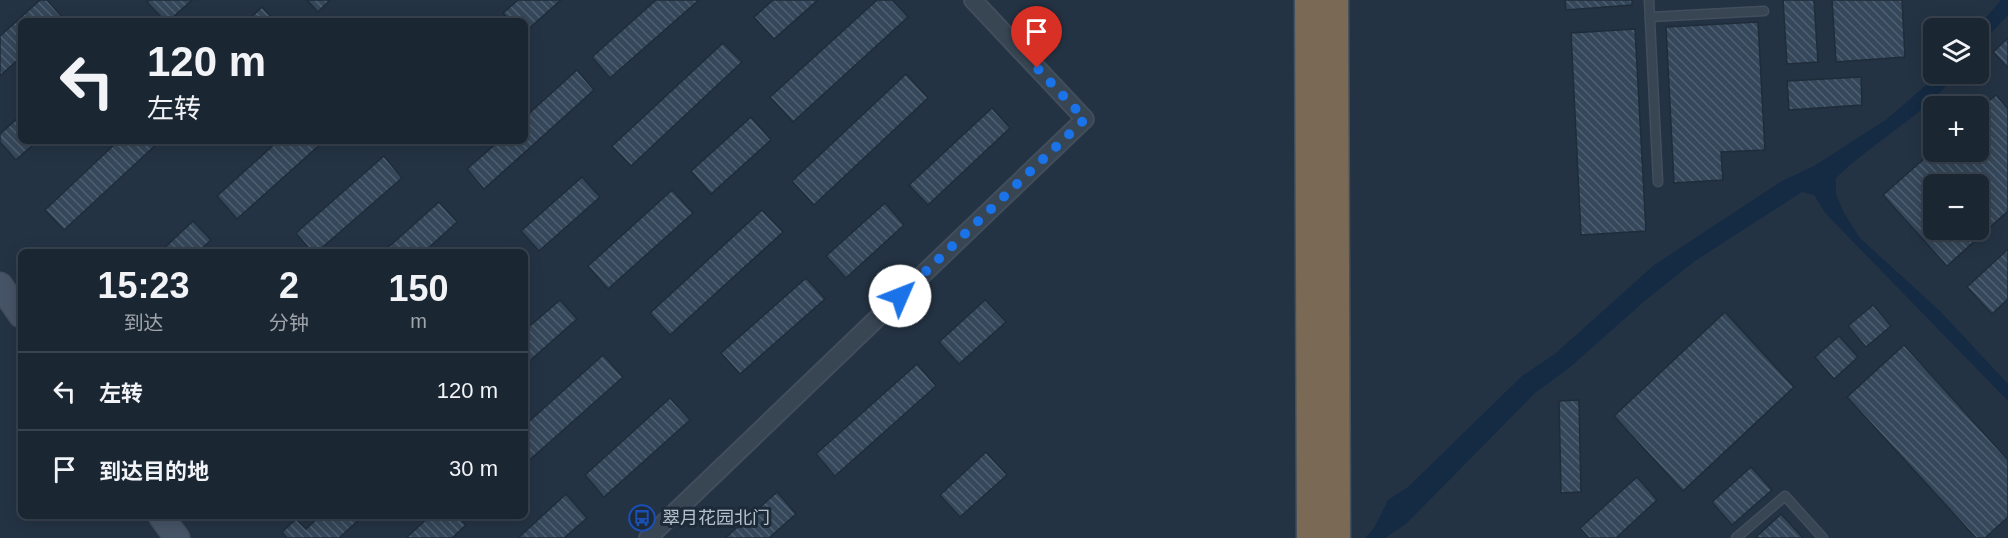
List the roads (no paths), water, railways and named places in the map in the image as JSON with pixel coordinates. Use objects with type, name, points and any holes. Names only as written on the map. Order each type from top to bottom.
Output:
[{"type":"highway","points":[[1310,0],[1312,538]]},
{"type":"highway","points":[[1333,0],[1335,538]]},
{"type":"street","points":[[648,538],[1085,119],[974,0]]},
{"type":"street","points":[[0,285],[18,311]]},
{"type":"street","points":[[163,519],[177,538]]},
{"type":"lane","points":[[1649,0],[1658,182]]},
{"type":"lane","points":[[1650,17],[1764,11]]},
{"type":"lane","points":[[1736,538],[1785,496],[1823,538]]},
{"type":"water","points":[[2001,0],[2008,0],[2008,15],[1989,35],[1989,18],[1986,18]]},
{"type":"water","points":[[1927,84],[1948,84],[1936,96],[1923,96],[1923,108],[1836,178],[1836,194],[1844,213],[1860,238],[1940,311],[2008,384],[2008,401],[1826,214],[1814,195],[1802,192],[1695,261],[1647,299],[1569,368],[1535,393],[1406,524],[1385,538],[1365,538],[1374,528],[1388,500],[1408,487],[1522,376],[1556,353],[1654,265],[1782,181],[1814,166],[1887,119]]},
{"type":"place","name":"翠月花园北门","points":[[642,518]]}]
